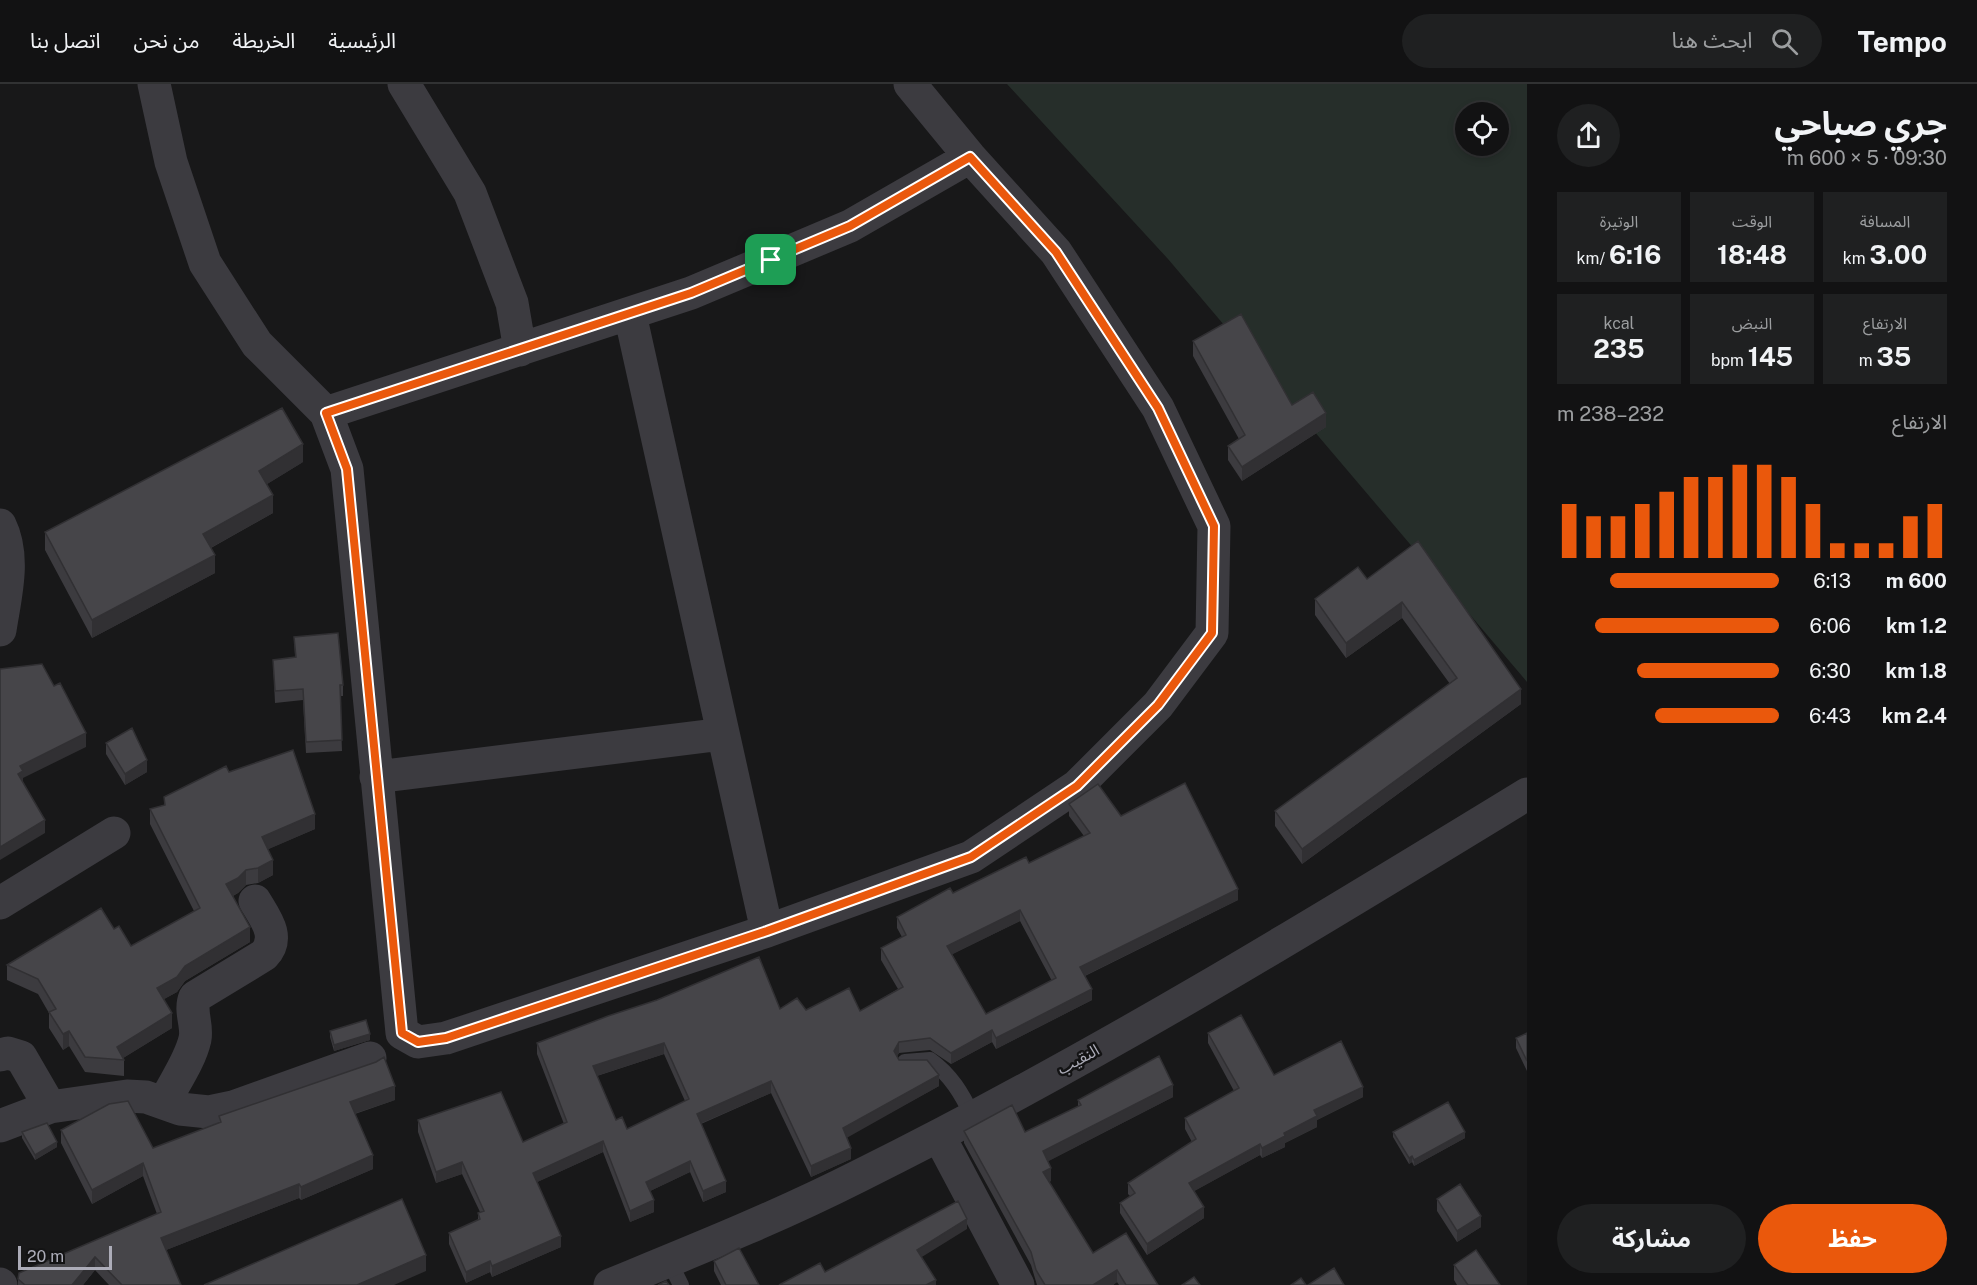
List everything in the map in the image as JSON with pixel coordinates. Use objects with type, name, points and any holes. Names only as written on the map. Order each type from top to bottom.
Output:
[{"type":"street","points":[[154,84],[171,162],[206,263],[257,344],[326,413],[347,469],[402,1033],[418,1042],[446,1038],[767,931],[971,857],[1077,786],[1158,705],[1212,633],[1214,526],[1158,408],[1056,252],[970,157],[910,84]]},
{"type":"street","points":[[404,84],[470,194],[512,303],[520,350]]},
{"type":"street","points":[[326,413],[691,293],[850,226],[970,157]]},
{"type":"street","points":[[630,314],[767,931]]},
{"type":"street","points":[[0,525],[5,534],[9,577],[0,630]]},
{"type":"street","points":[[376,777],[723,734]]},
{"type":"street","name":"النقيب","points":[[610,1285],[675,1273],[815,1198],[939,1136],[1226,978],[1527,794]]},
{"type":"street","points":[[0,903],[114,834]]},
{"type":"street","points":[[164,1103],[193,1047],[196,1029],[192,1010],[195,997],[269,950],[272,931],[255,901]]},
{"type":"street","points":[[0,1055],[8,1053],[21,1057],[50,1107]]},
{"type":"street","points":[[2,1118],[50,1107],[126,1096],[146,1097],[180,1109],[208,1113],[232,1107],[370,1058]]},
{"type":"street","points":[[939,1136],[1018,1285]]},
{"type":"lane","points":[[904,1062],[930,1060],[945,1071],[960,1090],[973,1117]]},
{"type":"shaded area","points":[[1007,84],[1527,84],[1527,682],[1168,259]]},
{"type":"building","points":[[1241,314],[1292,405],[1313,392],[1326,413],[1242,467],[1228,446],[1245,435],[1193,341]]},
{"type":"building","points":[[282,408],[303,444],[259,471],[273,495],[203,534],[215,555],[92,620],[45,532]]},
{"type":"building","points":[[1418,541],[1521,689],[1302,849],[1275,811],[1457,678],[1402,602],[1346,643],[1315,599],[1358,567],[1367,579]]},
{"type":"building","points":[[338,633],[343,685],[340,685],[342,740],[306,742],[303,689],[275,691],[273,660],[296,657],[294,637]]},
{"type":"building","points":[[42,664],[54,686],[60,683],[86,733],[20,766],[23,771],[18,774],[45,820],[0,847],[0,669]]},
{"type":"building","points":[[132,728],[147,760],[125,774],[106,743]]},
{"type":"building","points":[[293,750],[315,814],[262,837],[273,860],[258,868],[246,870],[238,878],[226,884],[250,927],[185,966],[177,977],[157,988],[172,1013],[117,1047],[124,1060],[85,1057],[69,1031],[63,1034],[49,1012],[56,1009],[38,979],[7,965],[101,908],[114,929],[119,926],[131,946],[200,908],[150,809],[165,805],[164,797],[226,766],[229,772]]},
{"type":"building","points":[[1185,783],[1238,889],[1080,967],[1092,989],[996,1038],[992,1030],[951,1053],[930,1038],[899,1042],[894,1051],[899,1060],[927,1060],[939,1075],[843,1128],[851,1148],[811,1166],[771,1081],[697,1114],[726,1181],[703,1191],[690,1161],[646,1182],[654,1200],[630,1211],[603,1141],[533,1173],[561,1236],[492,1266],[490,1261],[466,1272],[449,1233],[480,1219],[478,1213],[484,1211],[462,1162],[436,1172],[418,1120],[501,1092],[523,1142],[567,1122],[537,1043],[657,1000],[759,957],[780,1009],[797,998],[806,1010],[849,988],[860,1011],[903,987],[881,948],[906,935],[897,917],[950,888],[953,893],[1026,857],[1029,863],[1090,833],[1069,804],[1098,784],[1121,816]],"holes":[[[1020,910],[1056,978],[986,1014],[947,946]],[[664,1043],[689,1099],[627,1129],[622,1117],[616,1120],[593,1066]]]},
{"type":"building","points":[[1241,1015],[1274,1075],[1341,1041],[1363,1087],[1314,1110],[1317,1116],[1284,1133],[1285,1136],[1262,1148],[1260,1144],[1189,1183],[1204,1207],[1147,1244],[1120,1203],[1135,1193],[1128,1183],[1196,1139],[1185,1118],[1239,1088],[1208,1033]]},
{"type":"building","points":[[366,1020],[370,1034],[334,1045],[330,1031]]},
{"type":"building","points":[[1527,1033],[1527,1061],[1516,1038]]},
{"type":"building","points":[[1159,1056],[1173,1085],[1043,1151],[1051,1168],[1043,1172],[1093,1253],[1126,1233],[1158,1285],[1126,1285],[1117,1270],[1093,1285],[1045,1285],[1036,1270],[1031,1252],[964,1131],[1012,1105],[1025,1132],[1081,1105],[1078,1100]]},
{"type":"building","points":[[384,1057],[395,1086],[350,1102],[373,1155],[301,1187],[299,1184],[161,1238],[181,1285],[122,1285],[95,1257],[72,1285],[25,1285],[18,1279],[19,1273],[161,1212],[143,1163],[92,1190],[61,1130],[109,1104],[128,1101],[153,1148],[221,1122],[219,1116],[376,1062]]},
{"type":"building","points":[[1448,1102],[1465,1132],[1414,1160],[1412,1156],[1409,1158],[1393,1132]]},
{"type":"building","points":[[47,1123],[57,1142],[35,1155],[22,1132]]},
{"type":"building","points":[[1460,1184],[1481,1216],[1457,1231],[1437,1199]]},
{"type":"building","points":[[402,1199],[426,1255],[357,1285],[204,1285]]},
{"type":"building","points":[[958,1201],[967,1219],[917,1250],[936,1280],[926,1285],[779,1285],[820,1263],[825,1272]]},
{"type":"building","points":[[739,1248],[759,1285],[726,1285],[714,1261]]},
{"type":"building","points":[[1476,1250],[1500,1285],[1468,1285],[1454,1265]]},
{"type":"building","points":[[1334,1268],[1344,1285],[1308,1285]]},
{"type":"building","points":[[1194,1277],[1200,1285],[1182,1285]]},
{"type":"building","points":[[1301,1278],[1306,1285],[1291,1285]]},
{"type":"route","points":[[970,157],[1056,252],[1158,408],[1214,526],[1212,633],[1158,705],[1077,786],[971,857],[687,958],[446,1038],[418,1042],[402,1033],[347,469],[326,413],[475,366],[691,293],[771,260],[850,226],[970,157]]}]
